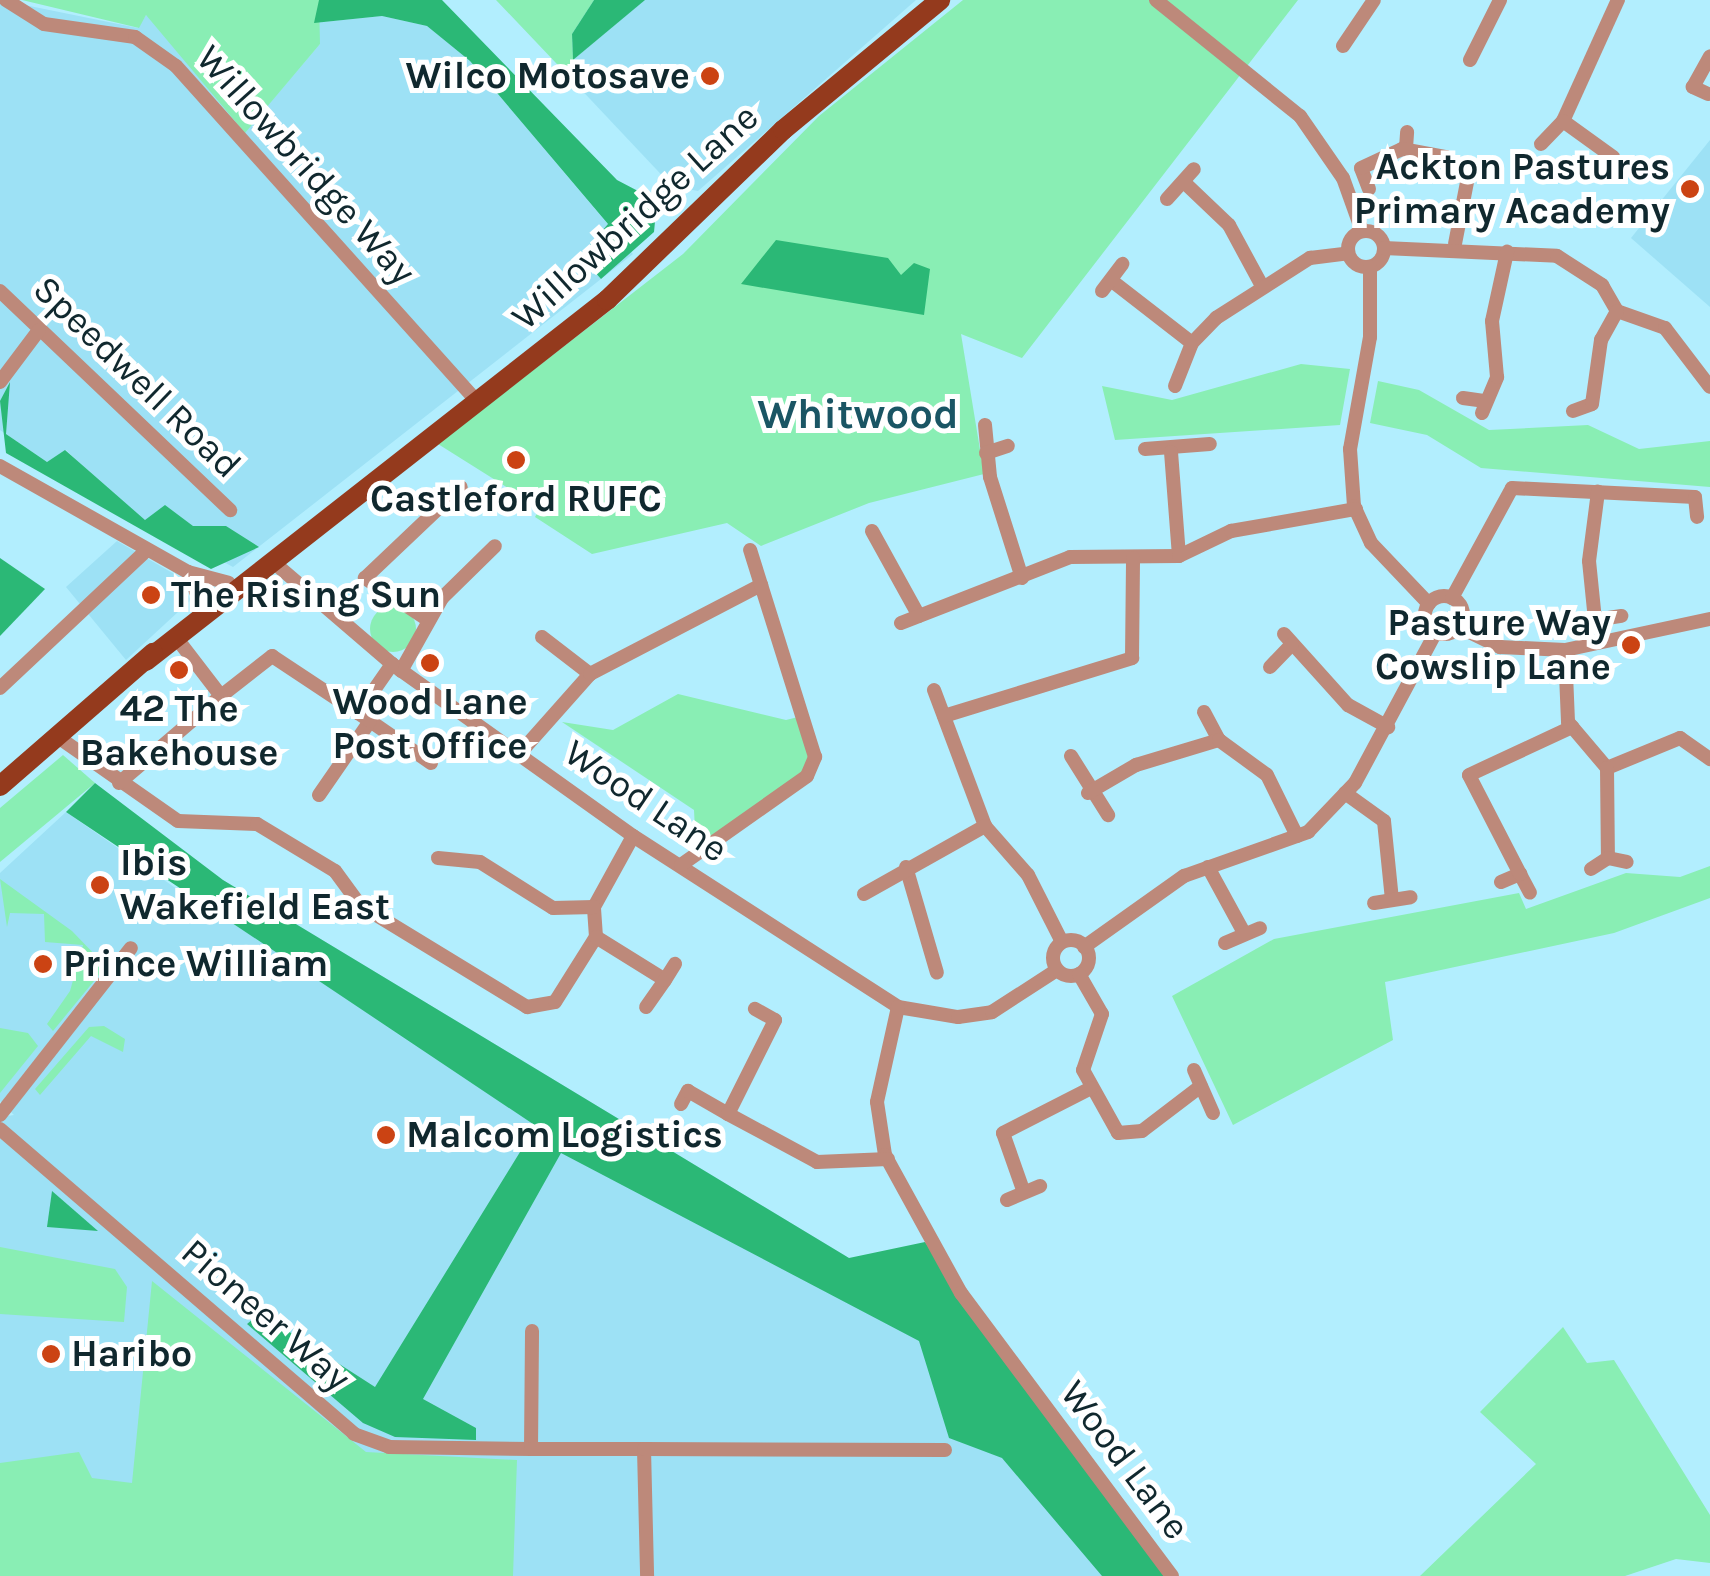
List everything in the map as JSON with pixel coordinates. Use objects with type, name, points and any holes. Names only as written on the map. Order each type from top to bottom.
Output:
[{"type":"main road","name":"Willowbridge Lane","points":[[216,593],[271,562],[607,300],[783,130],[940,0]]},
{"type":"main road","points":[[146,661],[178,640],[216,593]]},
{"type":"main road","points":[[0,786],[146,661],[216,593]]},
{"type":"street","name":"Willowbridge Way","points":[[6,0],[44,24],[135,37],[176,66],[476,401]]},
{"type":"street","points":[[1156,0],[1300,116],[1343,178],[1362,231],[1384,248],[1456,244],[1581,267],[1617,311],[1665,328],[1710,387]]},
{"type":"street","points":[[1343,48],[1374,0]]},
{"type":"street","points":[[1468,62],[1500,0]]},
{"type":"street","points":[[1541,144],[1563,121],[1618,0]]},
{"type":"street","points":[[1708,94],[1693,87],[1710,56]]},
{"type":"street","points":[[1563,121],[1615,159]]},
{"type":"street","points":[[1406,148],[1407,132]]},
{"type":"street","points":[[1369,189],[1361,168],[1406,148],[1446,157],[1464,173],[1482,173]]},
{"type":"street","points":[[1168,199],[1187,185],[1194,169]]},
{"type":"street","points":[[1456,244],[1464,173]]},
{"type":"street","points":[[1187,185],[1229,224],[1262,286]]},
{"type":"street","points":[[1348,253],[1362,231]]},
{"type":"street","points":[[1384,248],[1370,267],[1370,337],[1350,449],[1356,509],[1371,542],[1429,604]]},
{"type":"street","points":[[1464,398],[1483,407],[1497,377],[1492,321],[1507,252]]},
{"type":"street","points":[[1176,386],[1192,343],[1262,286],[1310,258],[1348,253],[1370,267]]},
{"type":"street","points":[[1122,264],[1107,286],[1192,343]]},
{"type":"street","name":"Speedwell Road","points":[[0,291],[230,510]]},
{"type":"street","points":[[1602,419],[1592,404],[1601,340],[1617,311]]},
{"type":"street","points":[[0,382],[39,330]]},
{"type":"street","points":[[1574,411],[1592,404]]},
{"type":"street","points":[[985,425],[990,478],[1022,578]]},
{"type":"street","points":[[1145,449],[1172,452],[1210,444]]},
{"type":"street","points":[[986,454],[1008,446]]},
{"type":"street","points":[[1172,452],[1179,556]]},
{"type":"street","points":[[0,466],[188,572],[216,593]]},
{"type":"street","points":[[428,620],[364,578],[461,488]]},
{"type":"street","points":[[1429,604],[1452,598],[1512,488],[1695,498],[1697,517]]},
{"type":"street","points":[[1595,620],[1589,561],[1598,492]]},
{"type":"street","points":[[901,623],[1079,555],[1179,556],[1231,530],[1356,509]]},
{"type":"street","points":[[872,531],[919,616]]},
{"type":"street","points":[[318,795],[428,620],[495,546]]},
{"type":"street","points":[[0,688],[148,550]]},
{"type":"street","points":[[680,865],[807,776],[815,757],[750,550]]},
{"type":"street","points":[[944,716],[1132,658],[1133,558]]},
{"type":"street","name":"Wood Lane","points":[[271,562],[397,667],[633,836],[898,1008],[958,1018],[992,1012],[1057,970]]},
{"type":"street","points":[[188,572],[216,593]]},
{"type":"street","points":[[519,754],[590,674],[760,585]]},
{"type":"street","points":[[1452,598],[1462,611],[1459,627]]},
{"type":"street","points":[[1429,604],[1426,620],[1436,632]]},
{"type":"street","points":[[1575,623],[1620,616]]},
{"type":"street","points":[[1436,632],[1459,627],[1500,647],[1564,650],[1710,619]]},
{"type":"street","points":[[1062,942],[1084,947],[1208,867],[1297,836],[1345,794],[1388,727],[1436,632]]},
{"type":"street","points":[[542,637],[590,674]]},
{"type":"street","points":[[1270,668],[1288,639],[1348,706],[1388,727]]},
{"type":"street","points":[[178,640],[221,696]]},
{"type":"street","points":[[1564,650],[1572,728],[1607,768],[1608,858]]},
{"type":"street","points":[[120,783],[272,656],[431,763]]},
{"type":"street","points":[[934,690],[985,826],[1028,875],[1062,942]]},
{"type":"street","points":[[1204,712],[1220,740],[1267,775],[1297,836]]},
{"type":"street","points":[[1530,893],[1466,769],[1572,728]]},
{"type":"street","points":[[58,737],[178,821],[256,824],[511,1004],[554,1002],[596,937],[594,907],[633,836]]},
{"type":"street","points":[[1607,768],[1680,738],[1710,759]]},
{"type":"street","points":[[1090,792],[1136,765],[1220,740]]},
{"type":"street","points":[[1070,756],[1108,815]]},
{"type":"street","points":[[1345,794],[1384,821],[1392,900]]},
{"type":"street","points":[[864,894],[985,826]]},
{"type":"street","points":[[438,858],[480,862],[553,908],[594,907]]},
{"type":"street","points":[[1591,869],[1608,858],[1627,862]]},
{"type":"street","points":[[906,867],[937,973]]},
{"type":"street","points":[[1208,867],[1242,929]]},
{"type":"street","points":[[1501,882],[1520,874]]},
{"type":"street","points":[[1374,902],[1411,897]]},
{"type":"street","points":[[1225,943],[1242,929],[1260,928]]},
{"type":"street","points":[[596,937],[664,980]]},
{"type":"street","points":[[1062,942],[1053,954],[1057,970],[1079,974]]},
{"type":"street","points":[[1084,947],[1079,974],[1102,1014],[1082,1064],[1090,1088],[1125,1135],[1201,1086]]},
{"type":"street","points":[[0,1115],[131,948]]},
{"type":"street","points":[[646,1007],[675,964]]},
{"type":"street","name":"Wood Lane","points":[[898,1008],[877,1102],[888,1159],[961,1294],[1172,1576]]},
{"type":"street","points":[[728,1114],[775,1020],[755,1010]]},
{"type":"street","points":[[1194,1070],[1213,1113]]},
{"type":"street","points":[[1022,1187],[1003,1133],[1090,1088]]},
{"type":"street","points":[[681,1104],[688,1092],[817,1162],[888,1159]]},
{"type":"street","name":"Pioneer Way","points":[[0,1129],[354,1434],[389,1446],[945,1450]]},
{"type":"street","points":[[1007,1200],[1022,1187],[1040,1186]]},
{"type":"street","points":[[532,1330],[532,1449]]},
{"type":"street","points":[[644,1450],[647,1576]]},
{"type":"shaded area","points":[[0,0],[138,28],[146,15],[166,27],[245,132],[320,44],[314,23],[382,16],[427,26],[470,61],[633,254],[233,567],[132,513],[66,450],[47,462],[0,430]]},
{"type":"shaded area","points":[[643,0],[916,0],[698,191],[672,186],[574,82],[573,60]]},
{"type":"shaded area","name":"Ackton Pastures Primary Academy","points":[[1710,140],[1710,307],[1631,238]]},
{"type":"shaded area","points":[[117,541],[176,575],[191,600],[126,660],[66,587]]},
{"type":"shaded area","points":[[66,812],[200,905],[223,880],[849,1258],[1122,1576],[0,1576],[0,1117],[14,1115],[0,1101],[0,873]]},
{"type":"green space","points":[[22,0],[319,0],[320,44],[245,133],[146,15],[139,28]]},
{"type":"green space","points":[[319,0],[442,0],[617,180],[657,201],[654,232],[601,279],[581,256],[608,224],[470,61],[427,26],[382,16],[314,23]]},
{"type":"green space","points":[[496,0],[594,0],[572,34],[574,82]]},
{"type":"green space","points":[[594,0],[645,0],[573,60],[572,34]]},
{"type":"green space","points":[[963,0],[1298,0],[1022,358],[961,334],[984,474],[869,503],[761,546],[727,523],[592,554],[535,517],[540,508],[438,444],[683,254],[819,116]]},
{"type":"green space","points":[[776,240],[888,258],[901,275],[914,263],[930,269],[924,315],[741,284]]},
{"type":"green space","points":[[1301,364],[1350,369],[1340,425],[1115,440],[1102,386],[1172,400]]},
{"type":"green space","points":[[1378,381],[1419,390],[1489,430],[1588,425],[1639,449],[1710,441],[1710,487],[1481,468],[1427,435],[1370,423]]},
{"type":"green space","points":[[10,382],[6,434],[47,462],[65,450],[145,520],[165,505],[193,526],[226,526],[259,547],[211,569],[6,453],[0,401]]},
{"type":"green space","points":[[0,558],[45,589],[0,636]]},
{"type":"green space","points":[[393,606],[409,613],[416,629],[409,645],[393,652],[377,645],[370,629],[377,613]]},
{"type":"green space","points":[[678,694],[786,720],[806,715],[812,766],[696,851],[694,810],[562,722],[613,730]]},
{"type":"green space","points":[[63,755],[95,783],[0,862],[0,808]]},
{"type":"green space","points":[[95,783],[223,880],[849,1258],[925,1242],[1176,1576],[1102,1576],[1002,1458],[949,1438],[919,1341],[561,1153],[423,1399],[476,1428],[476,1440],[395,1437],[363,1423],[247,1324],[260,1313],[375,1387],[536,1126],[66,812]]},
{"type":"green space","points":[[1710,866],[1710,898],[1614,933],[1385,982],[1393,1040],[1233,1125],[1172,996],[1274,939],[1519,893],[1526,909],[1626,873],[1680,877]]},
{"type":"green space","points":[[0,879],[72,931],[99,959],[103,970],[53,1031],[47,1024],[70,991],[83,945],[45,942],[44,914],[10,913],[7,927]]},
{"type":"green space","points":[[104,1026],[125,1039],[123,1052],[91,1036],[40,1095],[35,1089],[89,1027]]},
{"type":"green space","points":[[0,1028],[28,1033],[38,1046],[0,1093]]},
{"type":"green space","points":[[52,1191],[98,1231],[47,1227]]},
{"type":"green space","points":[[0,1247],[115,1269],[127,1287],[124,1322],[0,1314]]},
{"type":"green space","points":[[152,1281],[366,1452],[517,1460],[513,1576],[0,1576],[0,1463],[79,1452],[92,1478],[132,1483]]},
{"type":"green space","points":[[1563,1327],[1587,1363],[1614,1360],[1710,1515],[1710,1563],[1676,1559],[1625,1576],[1420,1576],[1536,1464],[1480,1412]]},
{"type":"place","name":"Wilco Motosave","points":[[710,76]]},
{"type":"place","name":"Ackton Pastures Primary Academy","points":[[1690,189]]},
{"type":"place","name":"Castleford RUFC","points":[[516,460]]},
{"type":"place","name":"The Rising Sun","points":[[151,595]]},
{"type":"place","name":"Pasture Way Cowslip Lane","points":[[1631,645]]},
{"type":"place","name":"Wood Lane Post Office","points":[[430,663]]},
{"type":"place","name":"42 The Bakehouse","points":[[179,670]]},
{"type":"place","name":"Ibis Wakefield East","points":[[100,885]]},
{"type":"place","name":"Prince William","points":[[43,964]]},
{"type":"place","name":"Malcom Logistics","points":[[386,1135]]},
{"type":"place","name":"Haribo","points":[[51,1354]]},
{"type":"district","name":"Whitwood","points":[[858,414]]}]
